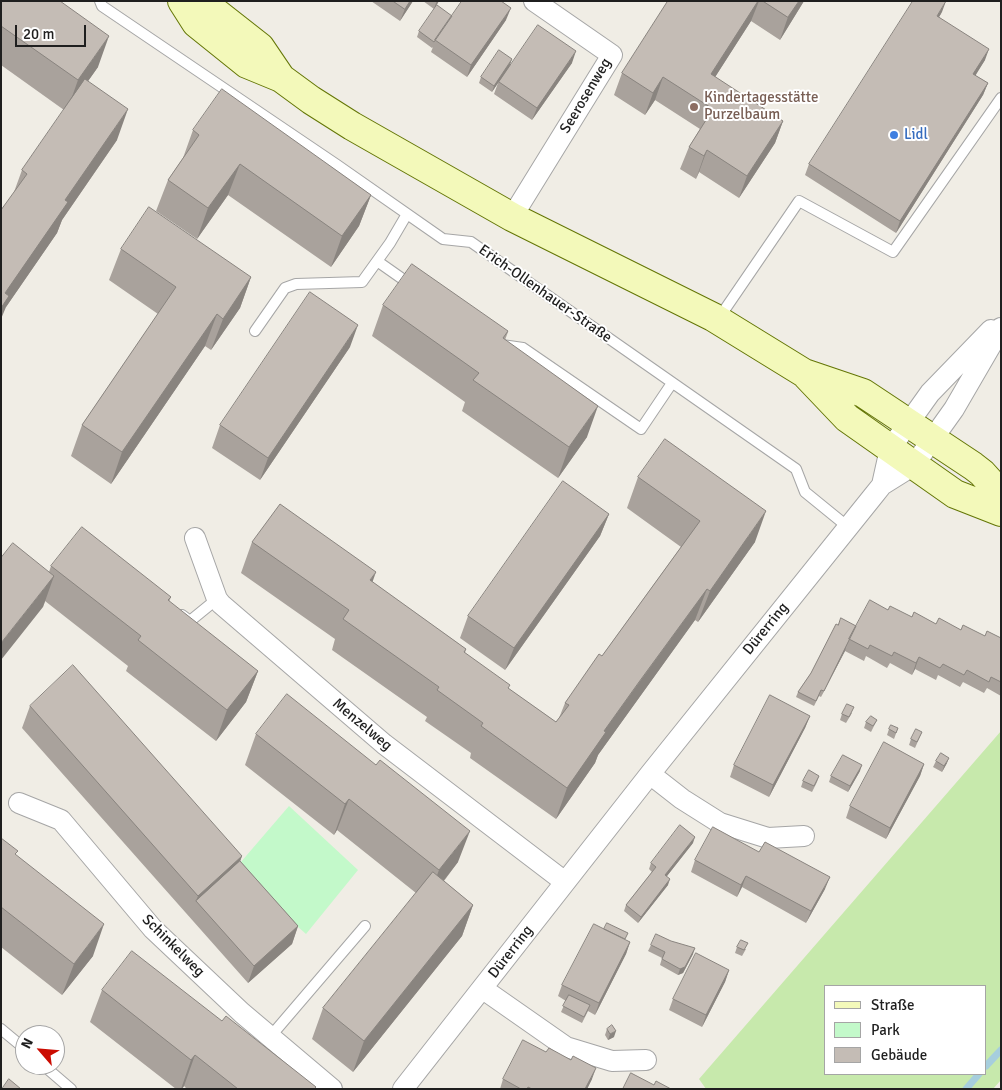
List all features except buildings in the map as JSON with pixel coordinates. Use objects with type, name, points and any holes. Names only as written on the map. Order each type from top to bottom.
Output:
[{"type":"street","points":[[182,1],[196,23],[247,64],[281,78],[352,126],[512,217],[718,320],[804,373],[863,394],[978,469],[1001,494]]},
{"type":"street","points":[[195,1],[209,7],[260,47],[281,78]]},
{"type":"street","name":"Seerosenweg","points":[[512,217],[612,55],[534,1]]},
{"type":"street","points":[[890,449],[930,393],[1001,320]]},
{"type":"street","name":"Dürerring","points":[[403,1089],[650,774],[848,526],[882,485],[914,465],[954,409],[1001,328]]},
{"type":"street","points":[[804,373],[847,418],[890,449],[954,494],[1001,512]]},
{"type":"street","name":"Dürerring","points":[[882,485],[890,449]]},
{"type":"street","points":[[195,538],[216,599]]},
{"type":"street","name":"Menzelweg","points":[[216,599],[384,744],[565,882]]},
{"type":"street","points":[[650,774],[682,799],[720,823],[768,838],[804,836]]},
{"type":"street","name":"Schinkelweg","points":[[19,803],[61,820],[153,929],[270,1038],[332,1089]]},
{"type":"street","name":"Dürerring","points":[[482,989],[566,1047],[612,1061],[646,1060]]},
{"type":"lane","name":"Erich-Ollenhauer-Straße","points":[[100,1],[102,6],[337,164],[443,239],[471,242],[796,469],[805,492],[848,526]]},
{"type":"lane","points":[[718,320],[799,201],[893,252],[1001,98]]},
{"type":"lane","points":[[255,330],[285,288],[296,284],[362,282],[390,244],[407,214]]},
{"type":"lane","points":[[376,261],[426,295]]},
{"type":"lane","points":[[491,339],[499,345],[524,348],[641,429],[672,383]]},
{"type":"lane","points":[[174,609],[190,621],[216,599]]},
{"type":"lane","points":[[270,1038],[365,926]]},
{"type":"lane","points":[[1,1029],[15,1041]]},
{"type":"lane","points":[[55,1075],[71,1089]]},
{"type":"green space","points":[[1001,731],[1001,1080],[993,1089],[706,1089],[699,1079]]},
{"type":"green space","points":[[289,806],[358,870],[306,934],[234,870]]},
{"type":"waterway","points":[[987,1065],[1001,1050]]},
{"type":"waterway","points":[[966,1089],[978,1075]]},
{"type":"place","name":"Kindertagesstätte Purzelbaum","points":[[694,107]]},
{"type":"place","name":"Lidl","points":[[894,135]]}]
